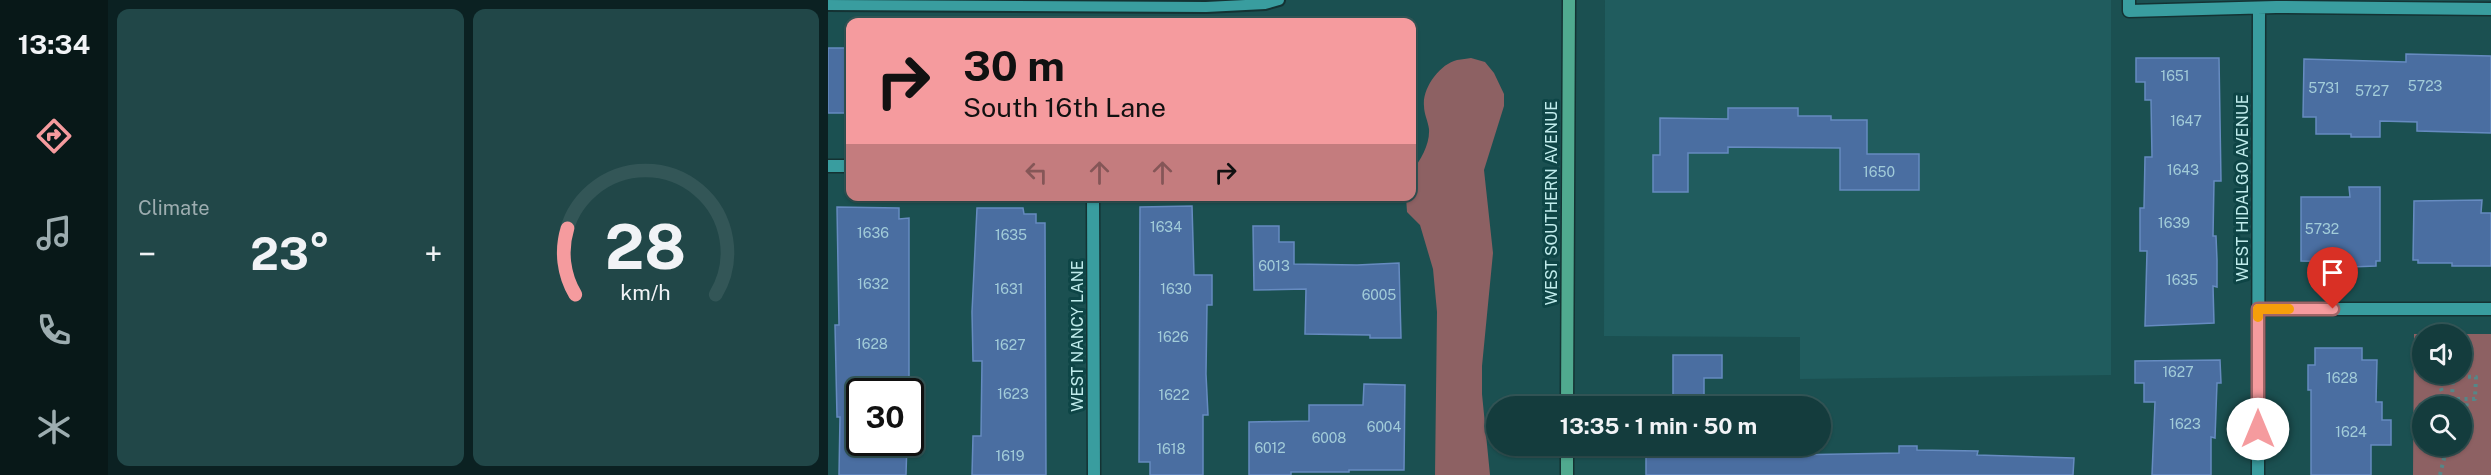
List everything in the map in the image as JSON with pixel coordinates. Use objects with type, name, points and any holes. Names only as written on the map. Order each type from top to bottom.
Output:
[{"type":"main road","name":"WEST SOUTHERN AVENUE","points":[[1567,396],[1569,0]]},
{"type":"main road","points":[[1567,456],[1567,475]]},
{"type":"street","points":[[2129,5],[2259,9],[2276,4],[2425,4],[2491,9]]},
{"type":"street","name":"WEST HIDALGO AVENUE","points":[[2258,475],[2259,9]]},
{"type":"street","points":[[828,166],[846,166]]},
{"type":"street","name":"WEST NANCY LANE","points":[[1093,201],[1094,475]]},
{"type":"street","points":[[2258,309],[2491,309]]},
{"type":"lane","points":[[828,5],[1206,7],[1265,4],[1279,0]]},
{"type":"path","points":[[2453,376],[2476,377],[2475,399],[2467,399],[2452,399],[2453,376]]},
{"type":"path","points":[[2440,475],[2445,456]]},
{"type":"shaded area","points":[[1605,0],[2111,0],[2111,375],[1800,379],[1800,337],[1604,336]]},
{"type":"shaded area","points":[[1471,58],[1485,62],[1494,73],[1504,94],[1504,106],[1484,170],[1493,253],[1482,366],[1486,456],[1488,456],[1490,475],[1435,475],[1437,312],[1433,269],[1420,225],[1407,212],[1406,201],[1416,201],[1416,165],[1422,157],[1428,140],[1429,129],[1424,106],[1426,92],[1433,78],[1451,62]]},
{"type":"shaded area","points":[[2472,334],[2491,334],[2491,475],[2413,475],[2413,456],[2472,456],[2472,396],[2414,396],[2414,384],[2472,384]]},
{"type":"building","points":[[828,48],[846,48],[846,113],[828,113]]},
{"type":"building","points":[[2406,54],[2491,56],[2491,133],[2417,131],[2417,122],[2380,121],[2380,137],[2351,137],[2351,134],[2316,134],[2316,117],[2303,117],[2304,59],[2406,62]]},
{"type":"building","points":[[2136,58],[2219,58],[2221,181],[2214,181],[2213,236],[2216,236],[2217,287],[2213,286],[2214,323],[2145,326],[2147,251],[2140,251],[2140,208],[2144,208],[2145,157],[2152,157],[2151,100],[2145,100],[2145,82],[2136,82]]},
{"type":"building","points":[[1728,108],[1798,108],[1798,116],[1831,116],[1831,120],[1867,120],[1867,154],[1919,154],[1919,190],[1840,190],[1840,148],[1728,147],[1728,153],[1688,153],[1688,192],[1653,192],[1653,155],[1660,155],[1660,118],[1728,119]]},
{"type":"building","points":[[2349,187],[2380,187],[2380,261],[2376,261],[2376,266],[2351,267],[2351,262],[2301,261],[2301,197],[2350,197]]},
{"type":"building","points":[[2482,200],[2481,213],[2491,213],[2491,266],[2452,266],[2452,263],[2418,263],[2418,260],[2413,260],[2414,201]]},
{"type":"building","points":[[1192,206],[1194,275],[1212,275],[1212,305],[1207,305],[1208,415],[1203,415],[1203,475],[1150,475],[1150,462],[1139,462],[1140,207]]},
{"type":"building","points":[[837,207],[899,208],[899,219],[909,218],[909,378],[846,378],[846,456],[907,456],[906,475],[839,475],[840,417],[837,417],[835,325],[839,325]]},
{"type":"building","points":[[977,208],[1023,208],[1024,214],[1036,214],[1036,223],[1045,223],[1046,475],[972,475],[973,436],[981,436],[982,361],[973,361],[972,312]]},
{"type":"building","points":[[1253,226],[1279,226],[1279,242],[1294,242],[1294,264],[1399,263],[1401,338],[1305,334],[1306,289],[1254,290]]},
{"type":"building","points":[[2315,348],[2362,348],[2362,360],[2377,360],[2376,402],[2382,402],[2382,420],[2391,420],[2391,445],[2371,445],[2371,475],[2311,475],[2311,390],[2308,390],[2308,365],[2315,365]]},
{"type":"building","points":[[1673,355],[1722,355],[1722,378],[1704,378],[1704,396],[1673,396]]},
{"type":"building","points":[[2220,360],[2221,383],[2217,383],[2215,438],[2211,437],[2211,475],[2152,475],[2155,402],[2144,402],[2144,383],[2135,383],[2135,361]]},
{"type":"building","points":[[1364,384],[1405,385],[1404,470],[1249,475],[1249,422],[1309,421],[1309,405],[1363,405]]},
{"type":"building","points":[[1899,446],[1917,446],[1917,450],[1978,451],[1977,455],[2074,458],[2073,475],[1646,475],[1646,456],[1831,456],[1899,453]]},
{"type":"slow traffic","points":[[2258,317],[2258,309],[2289,309]]},
{"type":"route","points":[[2258,429],[2258,309],[2333,309]]}]
